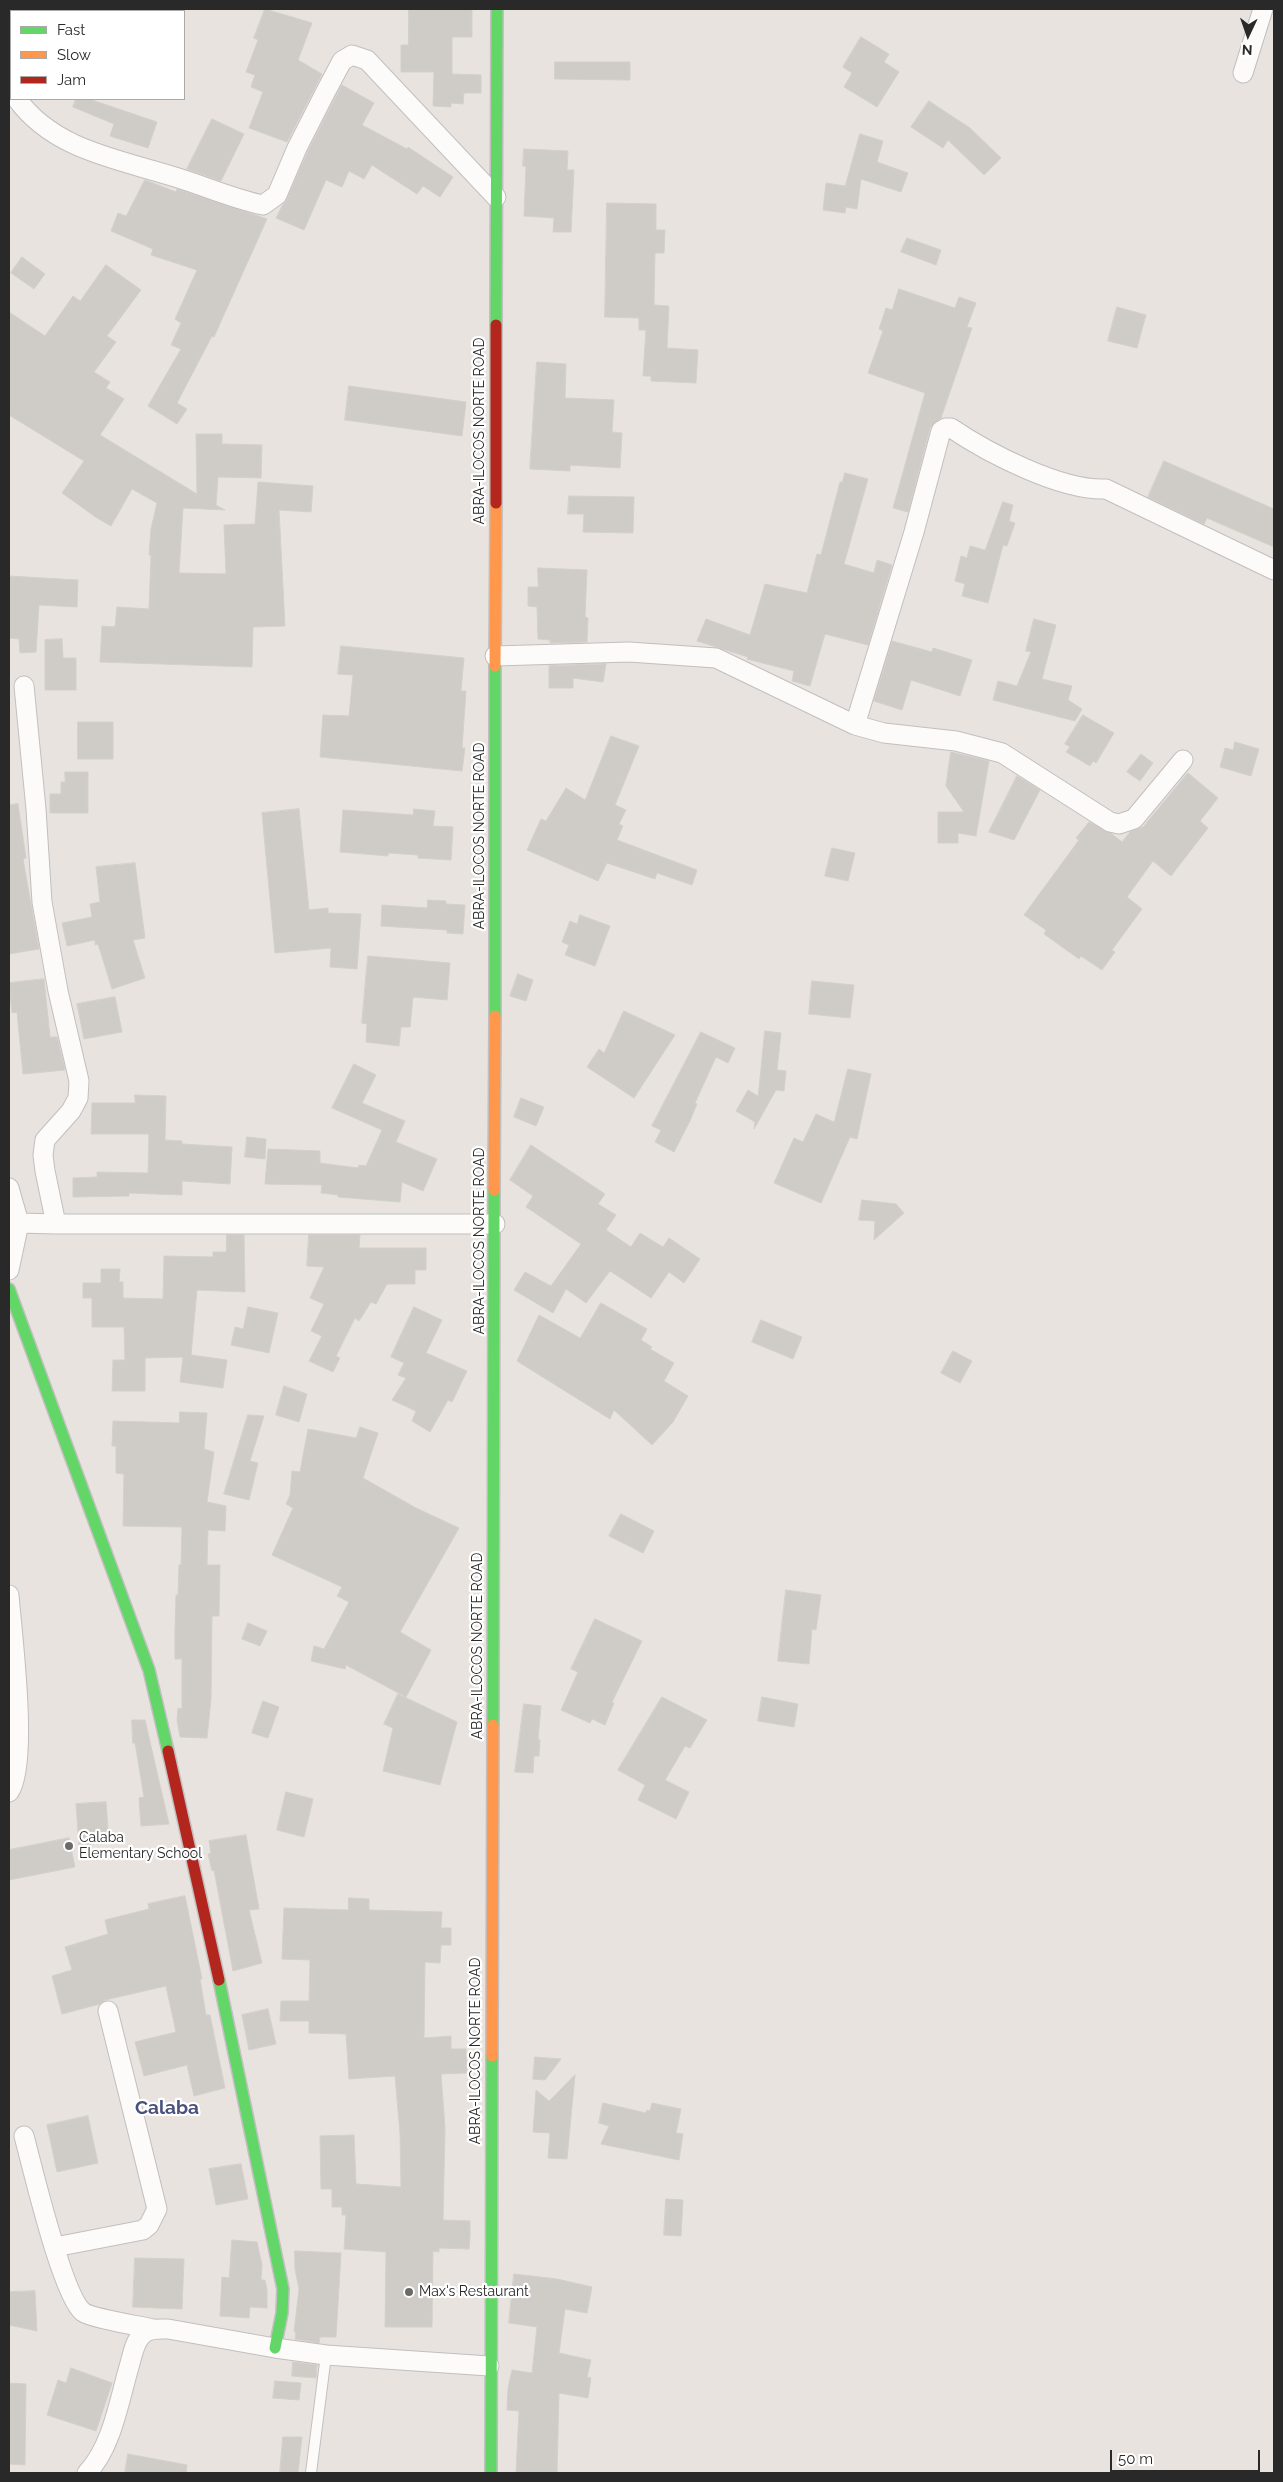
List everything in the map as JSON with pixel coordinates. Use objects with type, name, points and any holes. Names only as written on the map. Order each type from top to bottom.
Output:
[{"type":"main road","name":"ABRA-ILOCOS NORTE ROAD","points":[[491,2473],[489,2366],[495,1224],[497,9]]},
{"type":"main road","points":[[9,1289],[67,1442],[149,1670],[199,1886],[283,2289],[282,2313],[275,2348]]},
{"type":"street","points":[[1243,73],[1263,9]]},
{"type":"street","points":[[18,100],[27,114],[40,126],[64,140],[104,156],[263,205],[277,195],[297,148],[342,61],[352,55],[367,60],[496,197]]},
{"type":"street","points":[[855,725],[912,541],[941,431],[946,428],[951,428],[991,454],[1078,488],[1106,489],[1274,570]]},
{"type":"street","points":[[495,656],[629,652],[716,658],[855,725],[884,733],[956,741],[1002,753],[1110,822],[1119,824],[1134,819],[1183,760]]},
{"type":"street","points":[[24,686],[36,810],[42,902],[58,991],[79,1081],[78,1098],[71,1111],[45,1140],[43,1155],[45,1171],[56,1224]]},
{"type":"street","points":[[9,1188],[14,1223],[9,1270]]},
{"type":"street","points":[[14,1223],[495,1224]]},
{"type":"street","points":[[9,1595],[19,1749],[15,1777],[9,1792]]},
{"type":"street","points":[[55,2247],[143,2230],[149,2225],[157,2209],[108,2011]]},
{"type":"street","points":[[24,2136],[55,2247],[72,2298],[84,2313],[153,2329],[168,2329],[326,2355],[489,2366]]},
{"type":"street","points":[[87,2473],[94,2466],[109,2434],[134,2349],[142,2335],[153,2329]]},
{"type":"lane","points":[[312,2473],[326,2355]]},
{"type":"building","points":[[265,9],[312,23],[298,60],[322,74],[287,142],[249,128],[263,92],[251,87],[255,75],[246,72],[258,40],[254,38]]},
{"type":"building","points":[[409,9],[472,9],[472,37],[452,37],[452,74],[481,75],[481,93],[464,93],[463,104],[451,103],[451,107],[433,106],[434,72],[401,72],[401,45],[408,45]]},
{"type":"building","points":[[861,37],[889,54],[884,62],[899,72],[877,107],[844,87],[852,73],[843,67]]},
{"type":"building","points":[[555,62],[630,62],[630,80],[555,79]]},
{"type":"building","points":[[342,85],[374,103],[362,125],[407,149],[408,147],[453,177],[440,197],[423,186],[417,194],[372,165],[364,179],[349,171],[342,187],[326,180],[304,230],[276,218]]},
{"type":"building","points":[[76,100],[92,100],[157,122],[148,148],[110,136],[114,124],[73,107]]},
{"type":"building","points":[[929,101],[970,128],[1001,158],[984,175],[948,140],[943,148],[911,127]]},
{"type":"building","points":[[212,119],[244,134],[221,181],[187,169]]},
{"type":"building","points":[[860,134],[883,141],[877,162],[908,173],[901,192],[861,179],[857,209],[846,207],[845,213],[823,210],[826,183],[845,186]]},
{"type":"building","points":[[524,149],[568,151],[567,170],[574,170],[571,232],[553,232],[554,218],[524,216],[526,166],[523,166]]},
{"type":"building","points":[[145,180],[176,192],[177,189],[267,219],[214,337],[212,336],[177,403],[187,409],[177,424],[148,406],[181,349],[171,345],[181,323],[175,319],[197,270],[151,255],[153,249],[111,231],[118,213],[126,216]]},
{"type":"building","points":[[607,203],[656,204],[656,230],[665,230],[664,253],[655,253],[654,305],[669,306],[667,348],[698,350],[696,383],[651,381],[651,376],[643,376],[646,330],[639,330],[639,318],[605,317]]},
{"type":"building","points":[[907,238],[941,250],[936,265],[901,252]]},
{"type":"building","points":[[22,257],[45,274],[34,289],[11,273]]},
{"type":"building","points":[[106,265],[141,290],[107,336],[116,342],[94,372],[110,382],[106,388],[124,399],[100,435],[197,494],[196,434],[222,434],[222,444],[262,445],[261,478],[218,477],[216,505],[225,510],[183,508],[179,573],[226,574],[224,525],[255,524],[258,482],[313,486],[311,512],[279,510],[285,626],[253,627],[252,667],[100,662],[102,626],[115,627],[117,607],[149,609],[151,555],[149,555],[151,529],[157,503],[132,489],[111,526],[97,518],[62,493],[84,461],[9,415],[9,312],[45,336],[73,296],[80,301]]},
{"type":"building","points":[[899,289],[955,308],[959,297],[976,303],[967,327],[972,328],[941,418],[930,428],[908,512],[893,508],[925,393],[868,373],[883,331],[879,329],[886,308],[892,310]]},
{"type":"building","points":[[1117,307],[1146,315],[1137,348],[1108,341]]},
{"type":"building","points":[[537,362],[566,364],[565,398],[614,400],[612,432],[622,433],[620,468],[570,465],[570,471],[530,469]]},
{"type":"building","points":[[349,386],[466,402],[462,436],[345,420]]},
{"type":"building","points":[[1164,461],[1274,509],[1274,547],[1207,518],[1204,524],[1148,497]]},
{"type":"building","points":[[845,473],[868,479],[844,564],[874,573],[877,560],[892,565],[868,645],[825,634],[810,686],[792,681],[794,671],[747,659],[748,657],[697,641],[706,619],[750,635],[765,584],[807,593],[817,554],[821,555],[840,482],[842,482]]},
{"type":"building","points":[[569,496],[634,497],[633,533],[583,532],[584,514],[568,514]]},
{"type":"building","points":[[1003,502],[1013,505],[1009,521],[1015,523],[1007,546],[1003,545],[988,603],[962,596],[965,584],[955,581],[961,556],[967,558],[970,546],[985,550]]},
{"type":"building","points":[[538,568],[587,570],[585,617],[588,618],[587,642],[550,643],[550,640],[538,639],[537,607],[528,606],[528,587],[538,587]]},
{"type":"building","points":[[9,576],[78,580],[77,607],[39,605],[36,652],[20,653],[19,639],[9,638]]},
{"type":"building","points":[[1034,619],[1056,625],[1042,679],[1072,686],[1068,700],[1082,709],[1075,721],[993,700],[998,681],[1017,686],[1031,652],[1026,651]]},
{"type":"building","points":[[62,639],[63,658],[76,658],[76,690],[45,690],[45,640]]},
{"type":"building","points":[[892,641],[932,652],[933,648],[972,660],[960,696],[911,680],[902,710],[874,701]]},
{"type":"building","points":[[341,646],[464,658],[461,691],[466,691],[462,748],[465,748],[462,771],[320,757],[323,715],[349,716],[353,675],[338,674]]},
{"type":"building","points":[[606,664],[603,682],[573,678],[573,688],[549,688],[549,666]]},
{"type":"building","points":[[1083,715],[1114,733],[1096,763],[1093,761],[1090,766],[1066,752],[1070,747],[1065,744]]},
{"type":"building","points":[[78,722],[113,722],[113,759],[78,759]]},
{"type":"building","points":[[611,736],[639,746],[615,805],[626,810],[619,824],[623,826],[617,840],[697,870],[692,885],[657,873],[655,879],[607,863],[598,881],[527,850],[541,819],[546,821],[566,788],[585,800]]},
{"type":"building","points":[[1235,742],[1259,749],[1251,776],[1220,767],[1225,748],[1233,750]]},
{"type":"building","points":[[951,752],[989,761],[976,836],[958,833],[958,843],[938,843],[938,812],[964,812],[946,786]]},
{"type":"building","points":[[1141,754],[1153,763],[1140,781],[1127,772]]},
{"type":"building","points":[[65,772],[88,772],[88,813],[50,813],[50,794],[61,794],[61,782],[65,782]]},
{"type":"building","points":[[1188,773],[1218,798],[1200,821],[1208,828],[1171,876],[1153,861],[1127,897],[1142,909],[1112,950],[1115,952],[1102,970],[1081,956],[1079,959],[1044,934],[1046,930],[1024,915],[1079,840],[1076,838],[1089,822],[1112,834],[1122,842],[1130,832],[1143,827]]},
{"type":"building","points":[[1017,776],[1040,790],[1014,840],[989,832]]},
{"type":"building","points":[[18,804],[26,858],[23,859],[39,949],[9,954],[9,805]]},
{"type":"building","points":[[299,809],[309,910],[328,908],[328,913],[361,914],[357,969],[330,967],[331,948],[275,953],[262,813]]},
{"type":"building","points":[[414,809],[435,811],[433,826],[453,827],[451,860],[418,858],[418,855],[388,853],[388,856],[340,852],[343,810],[413,815]]},
{"type":"building","points":[[832,848],[855,853],[848,881],[825,876]]},
{"type":"building","points":[[135,863],[145,938],[133,940],[145,978],[112,989],[98,944],[95,945],[95,940],[67,946],[62,923],[92,917],[90,904],[100,902],[96,867]]},
{"type":"building","points":[[428,900],[446,901],[446,904],[465,905],[463,934],[447,933],[447,930],[381,926],[382,905],[427,908]]},
{"type":"building","points":[[580,915],[610,926],[595,966],[565,955],[569,945],[562,942],[570,921],[577,924]]},
{"type":"building","points":[[368,956],[450,963],[447,1000],[413,997],[410,1027],[401,1027],[399,1046],[366,1042],[367,1024],[362,1023]]},
{"type":"building","points":[[518,974],[533,980],[526,1001],[510,996]]},
{"type":"building","points":[[44,979],[50,1037],[57,1037],[65,1070],[23,1074],[17,1012],[12,1013],[9,983]]},
{"type":"building","points":[[812,981],[854,985],[850,1018],[809,1014]]},
{"type":"building","points":[[115,997],[122,1032],[84,1039],[77,1004]]},
{"type":"building","points":[[624,1011],[675,1035],[634,1098],[587,1067],[599,1049],[604,1053]]},
{"type":"building","points":[[765,1031],[781,1033],[777,1070],[786,1071],[784,1091],[776,1090],[754,1129],[755,1122],[736,1111],[748,1090],[758,1096]]},
{"type":"building","points":[[701,1032],[735,1048],[728,1063],[716,1057],[695,1103],[697,1104],[690,1121],[674,1152],[655,1142],[661,1130],[652,1126]]},
{"type":"building","points":[[354,1064],[376,1075],[362,1103],[405,1121],[396,1142],[437,1159],[423,1191],[402,1182],[400,1202],[338,1197],[338,1195],[321,1193],[322,1185],[265,1184],[268,1149],[320,1151],[320,1163],[358,1168],[359,1165],[366,1166],[382,1130],[332,1108]]},
{"type":"building","points":[[848,1069],[871,1074],[857,1139],[850,1137],[821,1203],[774,1183],[794,1138],[803,1142],[816,1114],[834,1122]]},
{"type":"building","points":[[135,1095],[166,1096],[165,1140],[182,1141],[182,1144],[232,1147],[230,1184],[182,1181],[182,1195],[129,1193],[129,1196],[73,1197],[73,1178],[97,1177],[97,1172],[148,1173],[149,1134],[91,1134],[92,1103],[135,1103]]},
{"type":"building","points":[[521,1098],[544,1107],[536,1126],[514,1117]]},
{"type":"building","points":[[247,1137],[266,1139],[265,1159],[245,1157]]},
{"type":"building","points":[[531,1145],[605,1194],[598,1204],[616,1215],[606,1230],[631,1247],[640,1233],[663,1247],[669,1238],[700,1259],[684,1283],[669,1272],[651,1298],[610,1271],[586,1303],[566,1289],[553,1313],[514,1290],[525,1272],[551,1286],[581,1244],[526,1207],[533,1196],[510,1180]]},
{"type":"building","points":[[862,1200],[896,1204],[904,1213],[874,1240],[875,1221],[859,1220]]},
{"type":"building","points":[[227,1235],[244,1235],[245,1292],[197,1290],[191,1355],[227,1360],[223,1388],[180,1382],[183,1357],[145,1358],[145,1391],[112,1391],[113,1360],[125,1360],[124,1327],[92,1327],[92,1298],[83,1298],[83,1283],[101,1283],[101,1269],[120,1269],[119,1282],[123,1282],[123,1298],[163,1299],[164,1256],[213,1257],[213,1252],[226,1252]]},
{"type":"building","points":[[309,1235],[360,1235],[359,1248],[426,1248],[426,1270],[415,1270],[415,1284],[387,1284],[376,1304],[371,1302],[359,1321],[355,1318],[336,1356],[340,1358],[333,1372],[309,1361],[322,1336],[311,1331],[324,1304],[310,1298],[324,1267],[307,1266]]},
{"type":"building","points":[[601,1303],[647,1329],[641,1340],[652,1347],[650,1349],[674,1363],[664,1381],[688,1396],[673,1422],[652,1445],[614,1410],[610,1419],[517,1361],[539,1315],[580,1338]]},
{"type":"building","points":[[248,1307],[278,1313],[269,1353],[231,1345],[235,1327],[243,1329]]},
{"type":"building","points":[[414,1307],[442,1320],[426,1353],[467,1371],[452,1402],[448,1400],[430,1432],[412,1421],[416,1411],[392,1400],[406,1378],[398,1375],[404,1363],[391,1357]]},
{"type":"building","points":[[761,1320],[802,1337],[793,1359],[752,1342]]},
{"type":"building","points":[[953,1351],[972,1361],[960,1383],[941,1373]]},
{"type":"building","points":[[284,1386],[307,1394],[299,1422],[276,1415]]},
{"type":"building","points":[[180,1412],[207,1413],[204,1449],[214,1452],[207,1502],[226,1506],[225,1531],[208,1530],[207,1565],[220,1565],[219,1616],[212,1616],[211,1699],[207,1738],[180,1737],[177,1720],[178,1708],[182,1709],[182,1659],[175,1659],[175,1630],[176,1595],[178,1595],[179,1565],[181,1565],[182,1527],[123,1526],[124,1474],[116,1473],[116,1446],[112,1446],[113,1421],[179,1423]]},
{"type":"building","points":[[248,1415],[264,1416],[250,1461],[258,1463],[249,1500],[224,1494]]},
{"type":"building","points":[[360,1427],[378,1433],[363,1478],[416,1508],[459,1528],[400,1632],[431,1650],[406,1697],[346,1665],[345,1669],[311,1661],[314,1646],[324,1649],[349,1602],[337,1596],[342,1587],[272,1555],[293,1508],[286,1504],[290,1495],[292,1471],[300,1472],[308,1429],[356,1438]]},
{"type":"building","points":[[621,1514],[654,1531],[643,1553],[609,1536]]},
{"type":"building","points":[[786,1590],[821,1595],[816,1630],[812,1629],[809,1664],[778,1661]]},
{"type":"building","points":[[595,1619],[642,1641],[612,1702],[614,1703],[605,1725],[592,1719],[590,1723],[561,1710],[578,1672],[571,1669]]},
{"type":"building","points":[[248,1623],[267,1631],[260,1646],[242,1639]]},
{"type":"building","points":[[398,1694],[457,1722],[440,1785],[383,1771],[393,1728],[384,1724]]},
{"type":"building","points":[[662,1697],[707,1720],[690,1748],[685,1746],[665,1780],[689,1792],[676,1819],[638,1800],[645,1785],[618,1770]]},
{"type":"building","points":[[762,1697],[798,1704],[794,1727],[758,1721]]},
{"type":"building","points":[[263,1701],[279,1707],[268,1738],[252,1733]]},
{"type":"building","points":[[524,1704],[541,1706],[538,1739],[540,1740],[539,1756],[534,1756],[533,1773],[515,1772]]},
{"type":"building","points":[[132,1720],[145,1720],[169,1824],[141,1826],[139,1798],[144,1797],[135,1743],[133,1743]]},
{"type":"building","points":[[286,1792],[313,1799],[304,1837],[277,1830]]},
{"type":"building","points":[[106,1802],[109,1843],[79,1845],[76,1804]]},
{"type":"building","points":[[246,1835],[259,1909],[249,1910],[262,1963],[233,1971],[214,1870],[212,1871],[208,1854],[211,1853],[209,1841]]},
{"type":"building","points":[[69,1838],[75,1867],[9,1880],[9,1850]]},
{"type":"building","points":[[185,1896],[202,1979],[200,1979],[206,2015],[210,2015],[225,2088],[194,2096],[187,2065],[144,2076],[135,2042],[176,2032],[166,1986],[105,2000],[100,2004],[62,2014],[52,1976],[72,1970],[65,1947],[108,1934],[105,1920],[149,1909],[148,1904]]},
{"type":"building","points":[[349,1898],[369,1899],[369,1910],[442,1912],[441,1928],[451,1928],[451,1945],[441,1945],[440,1963],[425,1962],[424,2038],[451,2036],[451,2049],[466,2049],[467,2073],[441,2074],[445,2128],[443,2220],[470,2221],[470,2236],[469,2249],[439,2248],[439,2252],[433,2251],[432,2327],[385,2327],[386,2252],[344,2249],[346,2215],[342,2215],[342,2207],[332,2207],[332,2189],[321,2189],[320,2136],[354,2135],[356,2184],[401,2187],[400,2133],[395,2076],[349,2079],[346,2034],[309,2033],[309,2021],[280,2021],[281,2001],[309,2001],[310,1960],[282,1959],[284,1908],[348,1910]]},
{"type":"building","points":[[268,2009],[276,2044],[249,2050],[242,2015]]},
{"type":"building","points":[[535,2057],[561,2059],[545,2080],[533,2079]]},
{"type":"building","points":[[575,2075],[567,2159],[548,2158],[550,2133],[533,2132],[536,2090],[549,2101]]},
{"type":"building","points":[[603,2103],[646,2113],[647,2110],[650,2111],[652,2103],[681,2109],[676,2133],[683,2134],[679,2160],[601,2144],[609,2126],[599,2123]]},
{"type":"building","points":[[88,2116],[98,2163],[57,2172],[47,2125]]},
{"type":"building","points":[[241,2164],[248,2199],[216,2205],[209,2169]]},
{"type":"building","points":[[666,2199],[683,2200],[681,2236],[664,2235]]},
{"type":"building","points":[[232,2240],[257,2242],[262,2265],[261,2280],[265,2280],[267,2290],[267,2308],[250,2307],[249,2318],[220,2316],[222,2277],[229,2278]]},
{"type":"building","points":[[295,2251],[341,2253],[336,2337],[320,2337],[319,2343],[295,2339],[296,2332],[294,2332],[299,2289],[295,2269]]},
{"type":"building","points":[[135,2258],[184,2259],[182,2309],[133,2307]]},
{"type":"building","points":[[514,2274],[557,2279],[592,2287],[587,2313],[565,2309],[559,2353],[591,2360],[587,2377],[591,2378],[588,2398],[559,2393],[557,2473],[516,2473],[519,2411],[507,2410],[508,2388],[512,2370],[532,2373],[537,2327],[509,2323]]},
{"type":"building","points":[[35,2291],[37,2331],[9,2325],[9,2292]]},
{"type":"building","points":[[293,2362],[317,2365],[316,2378],[292,2376]]},
{"type":"building","points":[[71,2368],[112,2383],[96,2431],[47,2415],[58,2380],[66,2383]]},
{"type":"building","points":[[275,2381],[301,2383],[299,2400],[273,2398]]},
{"type":"building","points":[[9,2383],[26,2384],[25,2465],[9,2464]]},
{"type":"building","points":[[283,2437],[302,2437],[298,2473],[280,2473]]},
{"type":"building","points":[[128,2454],[187,2465],[186,2473],[125,2473]]},
{"type":"traffic: fast","points":[[496,325],[497,9]]},
{"type":"traffic: fast","points":[[495,666],[495,1016]]},
{"type":"traffic: fast","points":[[493,1725],[494,1190]]},
{"type":"traffic: fast","points":[[9,1289],[149,1670],[168,1751]]},
{"type":"traffic: fast","points":[[219,1980],[283,2289],[282,2313],[275,2348]]},
{"type":"traffic: fast","points":[[491,2473],[492,2056]]},
{"type":"traffic: slow","points":[[495,666],[496,503]]},
{"type":"traffic: slow","points":[[494,1190],[495,1016]]},
{"type":"traffic: slow","points":[[492,2056],[493,1725]]},
{"type":"traffic: jam","points":[[496,325],[496,503]]},
{"type":"traffic: jam","points":[[168,1751],[219,1980]]},
{"type":"place","name":"Calaba Elementary School","points":[[69,1846]]},
{"type":"place","name":"Max's Restaurant","points":[[409,2292]]},
{"type":"district","name":"Calaba","points":[[167,2108]]}]
